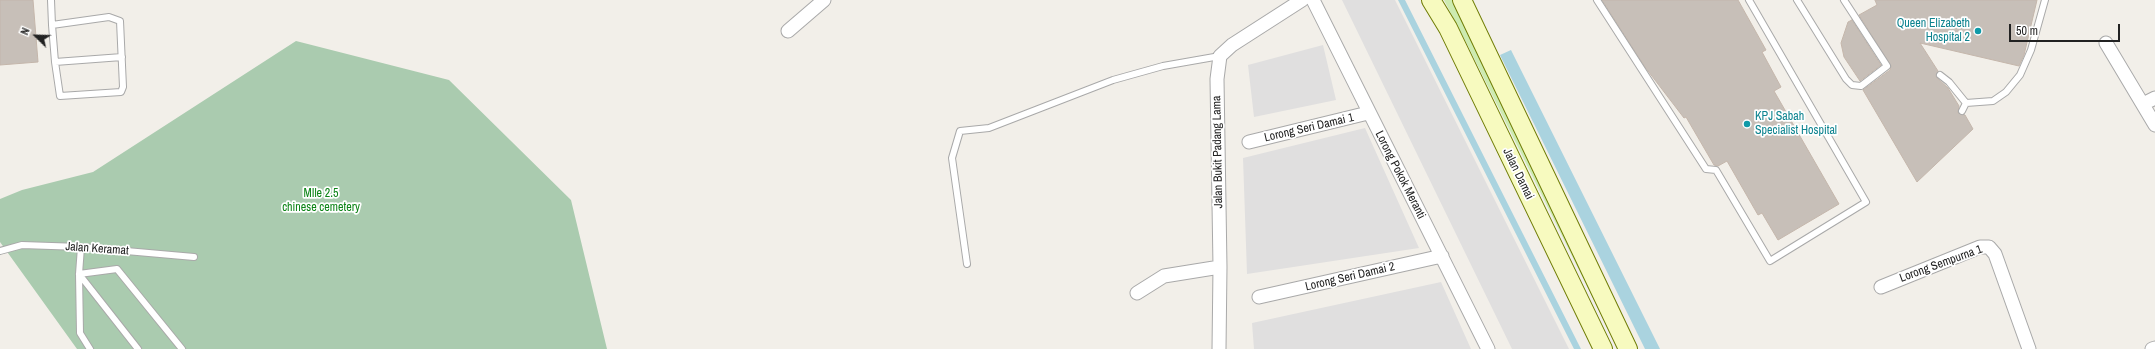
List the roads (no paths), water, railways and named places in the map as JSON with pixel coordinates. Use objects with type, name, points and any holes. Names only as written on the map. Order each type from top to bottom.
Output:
[{"type":"main road","name":"Jalan Damai","points":[[1431,0],[1448,28],[1603,349]]},
{"type":"main road","name":"Jalan Damai","points":[[1462,0],[1628,349]]},
{"type":"street","points":[[788,31],[824,0]]},
{"type":"street","points":[[1220,56],[1232,45],[1302,0]]},
{"type":"street","name":"Lorong Pokok Meranti","points":[[1313,0],[1368,114],[1442,256],[1488,349]]},
{"type":"street","points":[[2106,43],[2155,125]]},
{"type":"street","name":"Jalan Bukit Padang Lama","points":[[1220,56],[1217,79],[1220,349]]},
{"type":"street","points":[[2143,104],[2155,98]]},
{"type":"street","name":"Lorong Seri Damai 1","points":[[1249,142],[1368,114]]},
{"type":"street","name":"Lorong Sempurna 1","points":[[1881,287],[1980,247],[1989,247],[1995,254],[2028,349]]},
{"type":"street","name":"Lorong Seri Damai 2","points":[[1259,297],[1442,256]]},
{"type":"street","points":[[1137,293],[1164,276],[1220,267]]},
{"type":"lane","points":[[51,0],[52,25],[55,62],[60,96],[121,92],[123,87],[120,21],[109,17],[52,25]]},
{"type":"lane","points":[[1597,0],[1706,169],[1716,170],[1770,261],[1866,202],[1749,0]]},
{"type":"lane","points":[[1797,0],[1846,79],[1852,85],[1860,86],[1887,66],[1844,0]]},
{"type":"lane","points":[[1966,103],[1993,101],[2006,92],[2020,75],[2031,50],[2045,0]]},
{"type":"lane","points":[[55,62],[122,56]]},
{"type":"lane","points":[[967,264],[952,158],[960,131],[989,128],[1113,80],[1163,66],[1220,56]]},
{"type":"lane","points":[[1940,75],[1949,82],[1966,103]]},
{"type":"lane","points":[[1962,111],[1966,103]]},
{"type":"lane","name":"Jalan Keramat","points":[[0,251],[22,245],[82,247],[194,257]]},
{"type":"lane","points":[[82,247],[79,274],[80,333],[90,349]]},
{"type":"lane","points":[[79,274],[117,268],[182,349]]},
{"type":"lane","points":[[79,274],[138,349]]},
{"type":"water","points":[[1398,0],[1405,0],[1581,349],[1574,349]]},
{"type":"water","points":[[1511,50],[1660,349],[1645,349],[1500,55]]},
{"type":"place","name":"Queen Elizabeth Hospital 2","points":[[1978,31]]},
{"type":"place","name":"KPJ Sabah Specialist Hospital","points":[[1747,124]]},
{"type":"park label","name":"MIle 2.5 chinese cemetery","points":[[321,201]]}]
